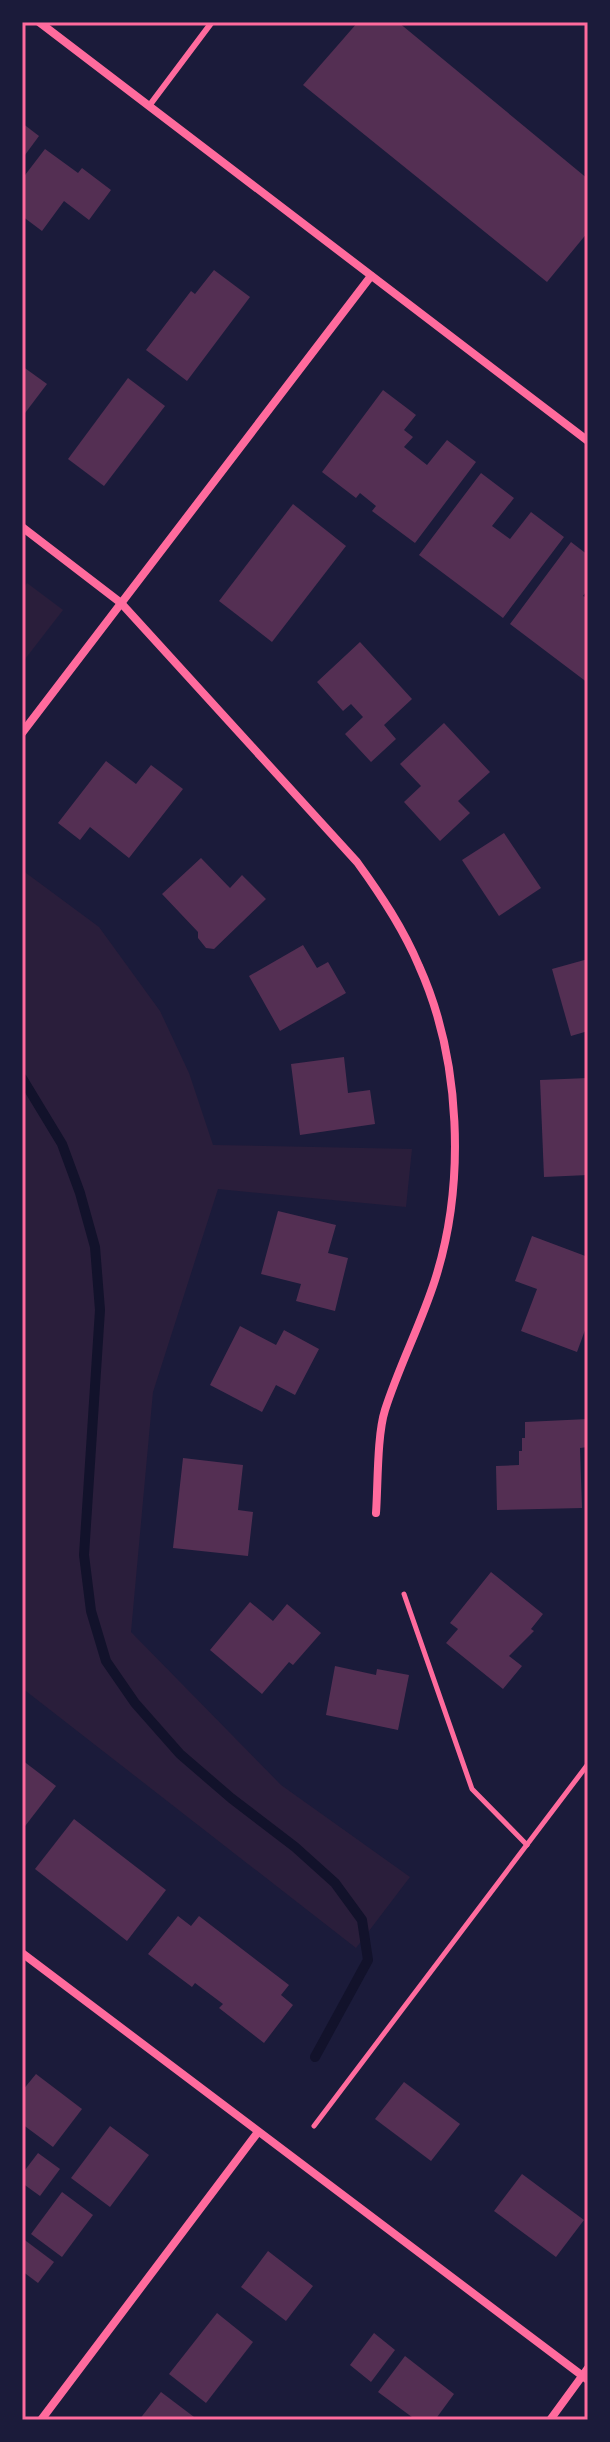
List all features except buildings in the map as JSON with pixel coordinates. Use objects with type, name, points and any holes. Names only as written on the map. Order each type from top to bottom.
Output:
[{"type":"street","points":[[39,22],[588,441]]},
{"type":"street","points":[[22,733],[371,276]]},
{"type":"street","points":[[22,527],[121,603],[357,862],[391,910],[420,967],[442,1030],[454,1096],[456,1155],[451,1205],[436,1279],[384,1413],[376,1513]]},
{"type":"street","points":[[22,1953],[586,2375],[550,2420]]},
{"type":"street","points":[[41,2420],[258,2132]]},
{"type":"lane","points":[[149,106],[212,22]]},
{"type":"path","points":[[404,1594],[472,1789],[527,1845]]},
{"type":"path","points":[[314,2126],[588,1764]]},
{"type":"shaded area","points":[[27,583],[63,610],[22,663],[22,590]]},
{"type":"shaded area","points":[[22,870],[99,927],[160,1011],[189,1073],[213,1145],[412,1149],[406,1207],[218,1189],[153,1392],[131,1632],[281,1785],[410,1877],[356,1948],[22,1688]]},
{"type":"waterway","points":[[22,1078],[62,1144],[95,1247],[100,1310],[84,1555],[91,1611],[106,1661],[135,1703],[180,1754],[335,1883],[362,1920],[368,1960],[315,2057]]}]
